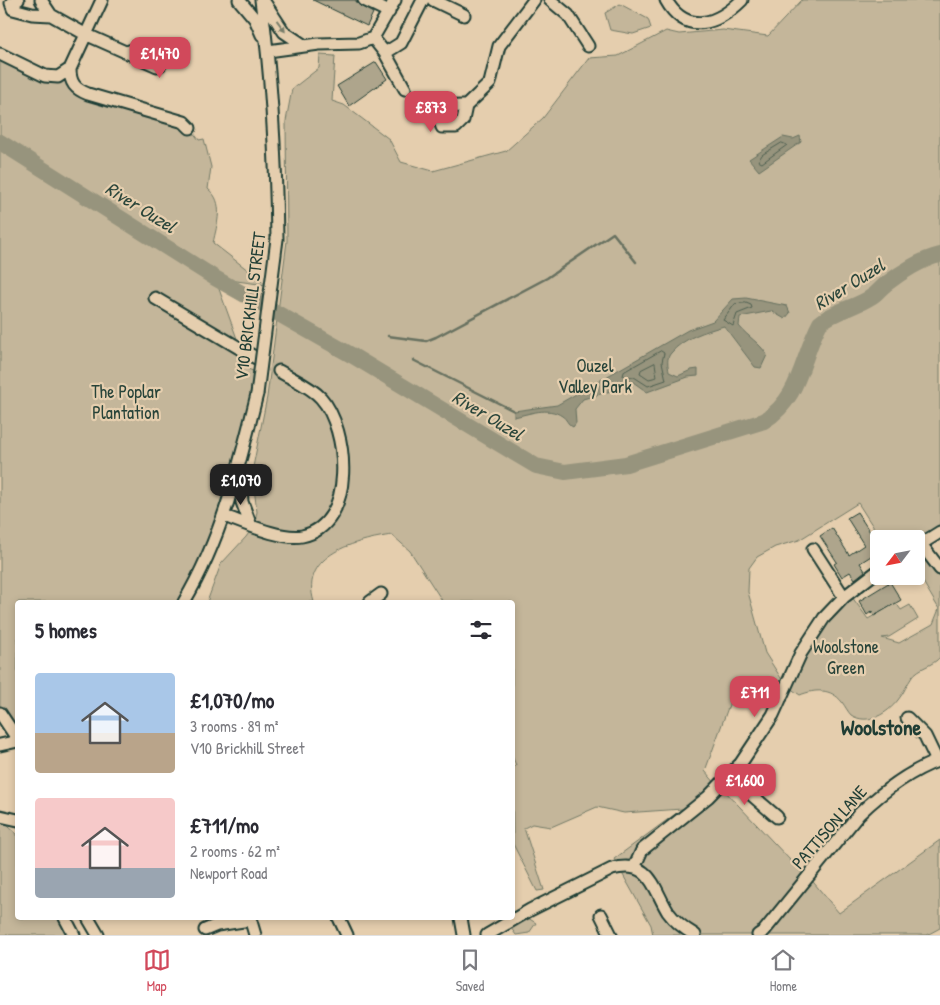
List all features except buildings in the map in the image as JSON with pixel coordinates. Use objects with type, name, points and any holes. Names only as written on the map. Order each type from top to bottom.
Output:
[{"type":"street","points":[[18,0],[11,4],[13,9],[32,14],[51,14]]},
{"type":"street","points":[[41,0],[51,14],[85,34],[129,52]]},
{"type":"street","points":[[102,0],[70,69],[70,79],[81,91],[184,122],[190,128]]},
{"type":"street","points":[[239,0],[255,19],[268,51],[304,46],[360,43],[373,38],[395,0]]},
{"type":"street","points":[[262,0],[284,32],[304,46]]},
{"type":"street","name":"V10 BRICKHILL STREET","points":[[185,600],[198,578],[224,516],[239,467],[257,394],[277,239],[276,146],[262,0]]},
{"type":"street","points":[[364,0],[389,12]]},
{"type":"street","points":[[385,53],[401,43],[423,0]]},
{"type":"street","points":[[433,0],[464,16]]},
{"type":"street","points":[[466,106],[490,83],[499,46],[534,0]]},
{"type":"street","points":[[550,0],[568,15],[588,46]]},
{"type":"street","points":[[666,0],[682,19],[700,23],[716,20],[731,11],[742,0]]},
{"type":"street","points":[[373,38],[385,53],[405,88]]},
{"type":"street","points":[[0,54],[45,76],[58,77],[70,69]]},
{"type":"street","points":[[155,298],[256,358]]},
{"type":"street","points":[[224,516],[251,526],[290,536],[301,536],[313,532],[329,518],[336,508],[341,486],[342,452],[336,428],[328,409],[320,397],[311,389],[279,371]]},
{"type":"street","points":[[239,467],[242,502],[251,526]]},
{"type":"street","points":[[925,541],[940,532]]},
{"type":"street","points":[[813,549],[844,597]]},
{"type":"street","points":[[925,552],[940,569]]},
{"type":"street","points":[[634,868],[642,850],[708,797],[730,776],[762,732],[781,698],[801,653],[824,618],[844,597],[870,577]]},
{"type":"street","points":[[373,600],[381,594]]},
{"type":"street","points":[[756,697],[781,698]]},
{"type":"street","points":[[0,713],[15,736]]},
{"type":"street","points":[[907,718],[925,736],[938,761]]},
{"type":"street","points":[[0,744],[15,741]]},
{"type":"street","name":"PATTISON LANE","points":[[758,935],[764,931],[872,802],[908,774],[938,761]]},
{"type":"street","points":[[730,776],[777,817]]},
{"type":"street","points":[[515,919],[612,869],[622,866],[634,868],[646,875],[656,885],[668,912],[681,926],[696,935]]},
{"type":"street","points":[[601,916],[611,935]]},
{"type":"street","points":[[66,920],[74,935]]},
{"type":"street","points":[[89,920],[98,935]]},
{"type":"street","points":[[205,930],[217,925],[244,920]]},
{"type":"street","points":[[250,920],[255,935]]},
{"type":"street","points":[[340,920],[348,935]]},
{"type":"street","points":[[461,920],[464,935]]},
{"type":"street","points":[[487,935],[513,920]]},
{"type":"green space","name":"Ouzel Valley Park","points":[[802,0],[940,0],[940,532],[925,541],[925,530],[875,530],[858,503],[799,540],[775,547],[757,557],[749,568],[748,592],[765,653],[786,686],[738,680],[705,771],[716,784],[687,807],[723,789],[807,878],[809,877],[839,913],[940,840],[940,928],[927,935],[653,935],[651,925],[614,859],[682,809],[624,813],[597,807],[551,827],[532,824],[524,828],[544,890],[537,891],[515,848],[515,600],[442,600],[410,551],[392,535],[348,546],[334,552],[323,561],[315,572],[312,586],[314,600],[208,600],[221,564],[253,527],[257,512],[252,472],[267,397],[287,241],[286,121],[292,89],[319,68],[320,55],[335,56],[332,101],[344,105],[389,139],[401,162],[433,171],[506,151],[543,118],[589,58],[618,56],[666,31],[679,34],[723,30],[768,36]]},
{"type":"green space","points":[[620,4],[648,19],[651,28],[633,34],[610,30],[605,13]]},
{"type":"green space","name":"The Poplar Plantation","points":[[0,54],[45,76],[64,74],[74,85],[190,128],[199,140],[204,139],[211,167],[208,189],[217,200],[218,207],[218,221],[213,243],[262,281],[273,286],[215,278],[248,369],[253,371],[256,394],[251,423],[236,476],[185,600],[15,600],[15,737],[0,713]]},
{"type":"green space","name":"Ouzel Valley Park","points":[[925,549],[940,569],[940,657],[934,663],[915,674],[894,705],[871,719],[857,718],[851,715],[838,697],[833,694],[817,691],[800,695],[787,686],[801,653],[849,593],[868,619],[896,603],[901,610],[910,605],[918,619],[889,637],[882,638],[899,643],[933,624],[939,609],[925,585]]},
{"type":"green space","points":[[0,816],[6,819],[9,827],[15,832],[15,920],[66,920],[74,935],[0,935]]},
{"type":"green space","points":[[528,918],[536,923],[529,933],[516,935],[511,928],[516,923]]},
{"type":"water","points":[[800,136],[801,142],[759,171],[749,159],[783,137],[793,139]]},
{"type":"water","points":[[746,298],[787,306],[790,313],[785,319],[771,311],[740,317],[739,326],[767,355],[761,368],[755,367],[724,326],[688,339],[669,355],[669,372],[678,376],[698,369],[698,376],[688,377],[647,392],[633,382],[624,382],[611,391],[583,399],[575,409],[576,423],[573,427],[557,413],[545,411],[514,417],[514,411],[557,405],[688,330],[713,321],[733,299]]},
{"type":"waterway","name":"River Ouzel","points":[[0,142],[215,278],[353,356],[536,466],[565,472],[626,464],[764,421],[786,401],[793,389],[820,323],[832,315],[873,296],[892,280],[912,267],[940,255]]},
{"type":"waterway","points":[[388,336],[426,341],[436,337],[547,278],[613,233],[636,262]]},
{"type":"waterway","points":[[413,360],[514,411]]},
{"type":"tunnel","points":[[256,358],[279,371]]},
{"type":"district","name":"Woolstone","points":[[881,727]]},
{"type":"park label","name":"Woolstone Green","points":[[846,656]]}]
